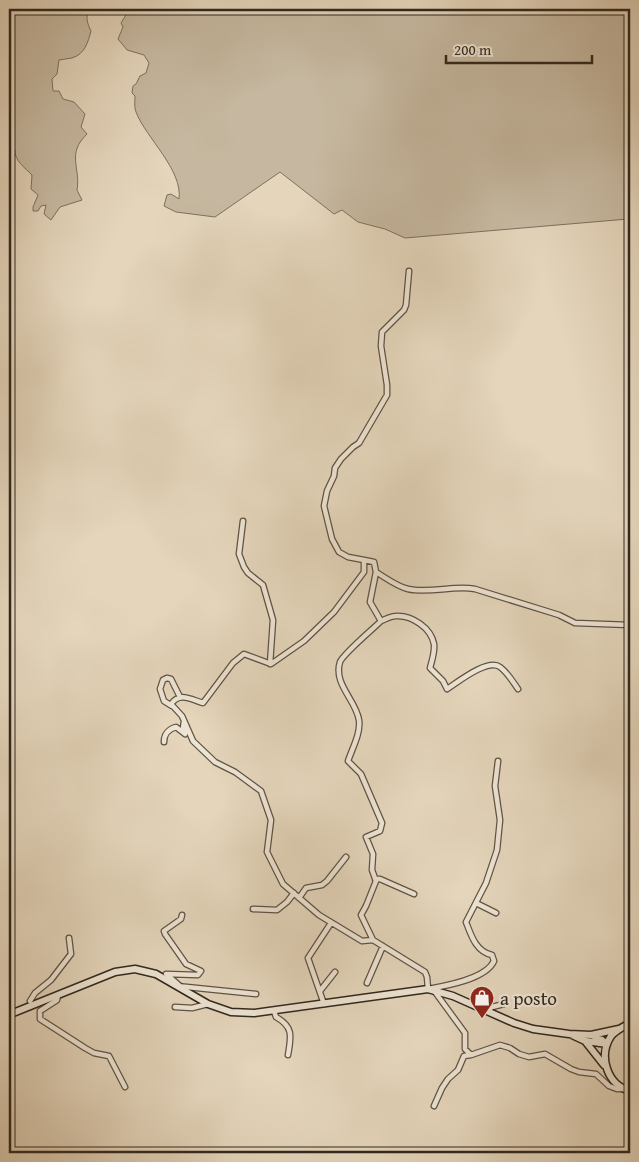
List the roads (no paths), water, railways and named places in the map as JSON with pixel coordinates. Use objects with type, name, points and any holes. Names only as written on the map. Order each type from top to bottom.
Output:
[{"type":"main road","points":[[9,1014],[115,972],[136,969],[156,974],[208,1004],[231,1012],[254,1013],[431,990],[453,996],[533,1029],[591,1035],[619,1029]]},
{"type":"main road","points":[[606,1068],[607,1044],[612,1035],[630,1023]]},
{"type":"main road","points":[[569,1034],[585,1041],[607,1044]]},
{"type":"main road","points":[[591,1035],[607,1044]]},
{"type":"main road","points":[[585,1041],[610,1075],[623,1089],[630,1091]]},
{"type":"street","points":[[381,621],[370,602],[376,572],[374,562],[348,557],[340,552],[332,539],[324,506],[335,468],[353,447],[360,443],[387,395],[381,346],[382,332],[404,310],[409,271]]},
{"type":"street","points":[[244,521],[239,554],[248,573],[263,585],[273,620],[270,664]]},
{"type":"street","points":[[173,707],[171,704],[176,698],[180,697],[204,703],[233,663],[244,654],[270,664],[304,641],[334,612],[364,572],[364,560]]},
{"type":"street","points":[[376,572],[408,589],[428,590],[461,587],[475,589],[558,615],[575,623],[630,625]]},
{"type":"street","points":[[471,1055],[465,1049],[465,1033],[431,990],[425,972],[373,940],[361,914],[366,906],[375,880],[372,870],[373,854],[366,838],[380,831],[382,823],[361,774],[348,761],[357,734],[359,721],[356,709],[340,682],[340,662],[346,653],[381,621],[393,616],[410,618],[432,636],[434,652],[430,668],[443,681],[447,689],[481,668],[494,665],[499,666],[509,676],[518,689]]},
{"type":"street","points":[[180,697],[171,679],[162,680],[160,689],[164,701],[173,707],[184,720],[194,741],[215,762],[235,772],[261,791],[271,820],[267,852],[283,884],[330,923],[362,941],[373,940]]},
{"type":"street","points":[[164,742],[167,732],[176,726],[185,734],[183,728],[184,720]]},
{"type":"street","points":[[431,990],[478,975],[492,965],[494,960],[492,955],[485,954],[472,940],[466,922],[486,883],[497,850],[500,820],[495,786],[498,761]]},
{"type":"street","points":[[299,898],[306,888],[322,885],[327,881],[346,857]]},
{"type":"street","points":[[375,880],[380,879],[414,894]]},
{"type":"street","points":[[253,909],[277,910],[294,893]]},
{"type":"street","points":[[476,902],[496,913]]},
{"type":"street","points":[[182,915],[181,919],[164,931],[165,934],[186,964],[201,971],[198,974],[166,974],[178,986],[256,994]]},
{"type":"street","points":[[324,1004],[308,958],[330,923]]},
{"type":"street","points":[[30,1001],[34,993],[51,980],[71,954],[69,938]]},
{"type":"street","points":[[367,983],[383,946]]},
{"type":"street","points":[[320,991],[335,972]]},
{"type":"street","points":[[58,995],[58,1000],[40,1011],[40,1019],[94,1053],[109,1056],[124,1087]]},
{"type":"street","points":[[175,1007],[192,1008],[208,1004]]},
{"type":"street","points":[[487,1011],[492,1007],[504,1004]]},
{"type":"street","points":[[274,1010],[276,1017],[287,1024],[288,1055]]},
{"type":"street","points":[[434,1106],[442,1088],[458,1070],[464,1056],[500,1045],[529,1057],[546,1054],[571,1069],[596,1074],[609,1086],[623,1089]]},
{"type":"place","name":"a posto","points":[[482,1019]]}]
